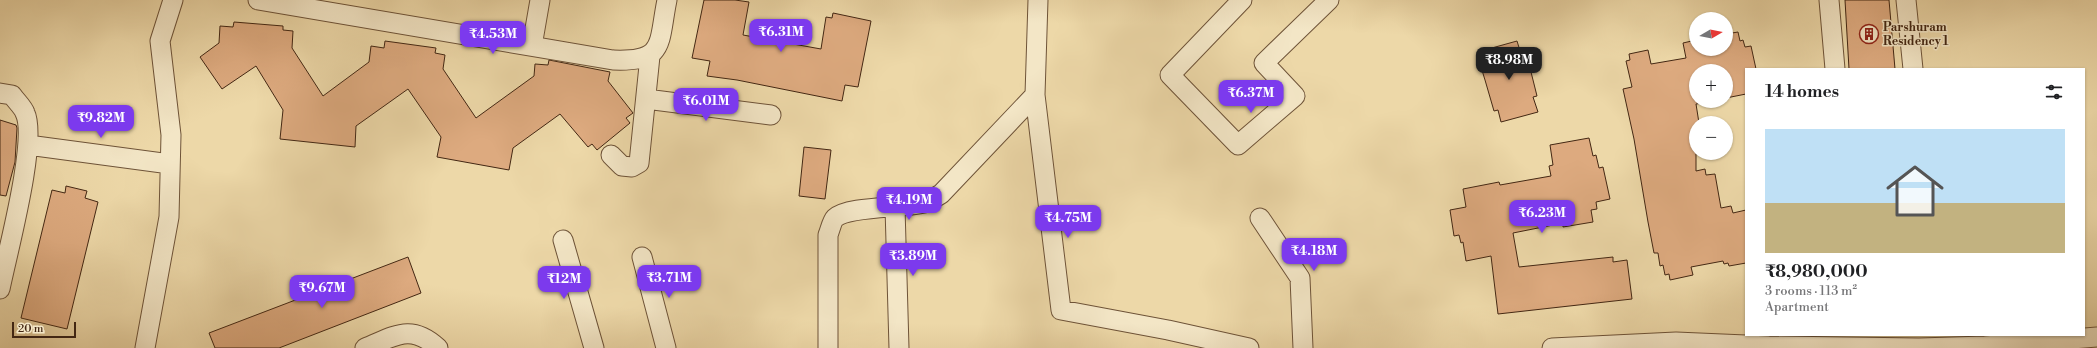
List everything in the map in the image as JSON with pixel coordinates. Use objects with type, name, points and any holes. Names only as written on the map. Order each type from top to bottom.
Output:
[{"type":"street","points":[[145,348],[169,218],[171,136],[160,41],[173,0]]},
{"type":"street","points":[[258,0],[613,60],[634,61],[650,56],[659,45],[667,0]]},
{"type":"street","points":[[532,46],[540,0]]},
{"type":"street","points":[[1038,0],[1035,95],[1061,310],[1168,330],[1249,348]]},
{"type":"street","points":[[1242,0],[1170,75],[1238,145],[1295,96],[1264,63],[1329,0]]},
{"type":"street","points":[[1828,0],[1835,68]]},
{"type":"street","points":[[1906,0],[1913,68]]},
{"type":"street","points":[[611,155],[622,166],[632,167],[639,163],[650,56]]},
{"type":"street","points":[[0,93],[12,95],[26,113],[29,133],[24,172],[0,289]]},
{"type":"street","points":[[828,348],[828,235],[835,218],[844,213],[928,202],[941,194],[1035,95]]},
{"type":"street","points":[[646,99],[770,115]]},
{"type":"street","points":[[28,145],[170,164]]},
{"type":"street","points":[[896,207],[899,348]]},
{"type":"street","points":[[1260,218],[1300,278],[1303,348]]},
{"type":"street","points":[[563,240],[594,348]]},
{"type":"street","points":[[642,258],[666,348]]},
{"type":"street","points":[[365,348],[390,338],[405,334],[417,333],[428,339],[438,348]]},
{"type":"street","points":[[1552,348],[1676,342],[1769,346],[1926,348],[1986,346],[2097,337]]},
{"type":"building","points":[[704,0],[735,0],[749,2],[743,35],[821,49],[826,17],[832,18],[833,13],[871,21],[858,87],[845,85],[842,101],[737,80],[707,76],[710,61],[692,58]]},
{"type":"building","name":"Parshuram Residency 1","points":[[1845,0],[1889,0],[1895,68],[1849,68]]},
{"type":"building","points":[[234,22],[283,26],[283,30],[293,31],[292,48],[323,96],[369,62],[371,46],[384,48],[385,41],[436,48],[435,53],[445,55],[443,69],[476,118],[534,76],[535,64],[548,65],[549,60],[610,72],[608,81],[633,113],[626,118],[630,123],[597,150],[592,144],[588,147],[560,114],[513,148],[509,170],[437,157],[441,137],[408,89],[356,126],[355,147],[280,139],[283,110],[256,66],[222,89],[200,57],[219,43],[220,26],[233,27]]},
{"type":"building","points":[[1738,32],[1740,41],[1743,40],[1745,47],[1751,46],[1756,68],[1745,68],[1745,94],[1733,97],[1733,64],[1689,64],[1689,108],[1697,108],[1698,116],[1689,116],[1689,160],[1696,160],[1696,171],[1705,169],[1706,175],[1715,174],[1721,208],[1731,206],[1733,213],[1745,210],[1745,263],[1729,266],[1728,263],[1724,264],[1723,261],[1691,267],[1693,275],[1670,280],[1669,274],[1665,275],[1663,265],[1660,266],[1658,253],[1654,253],[1634,139],[1623,89],[1632,87],[1626,61],[1630,60],[1629,54],[1648,50],[1651,64],[1686,58],[1683,43],[1689,42],[1689,56],[1733,56],[1733,33]]},
{"type":"building","points":[[1517,41],[1521,54],[1526,52],[1537,96],[1533,97],[1538,112],[1501,122],[1498,110],[1494,111],[1481,67],[1486,66],[1481,51]]},
{"type":"building","points":[[0,120],[16,125],[17,128],[15,162],[6,196],[0,195]]},
{"type":"building","points":[[1589,138],[1593,156],[1596,155],[1599,168],[1603,167],[1610,199],[1596,202],[1597,209],[1591,210],[1593,222],[1563,227],[1563,223],[1513,233],[1519,267],[1613,257],[1613,262],[1627,260],[1632,299],[1498,314],[1491,256],[1466,261],[1463,242],[1461,243],[1459,235],[1454,236],[1450,210],[1466,207],[1463,189],[1499,182],[1500,185],[1551,176],[1549,166],[1553,165],[1550,145]]},
{"type":"building","points":[[804,147],[831,150],[825,199],[799,196]]},
{"type":"building","points":[[66,186],[87,191],[85,198],[98,202],[67,329],[21,318],[52,190],[65,193]]},
{"type":"building","points":[[408,257],[421,293],[279,348],[215,348],[209,333]]},
{"type":"place","name":"Parshuram Residency 1","points":[[1869,34]]}]
